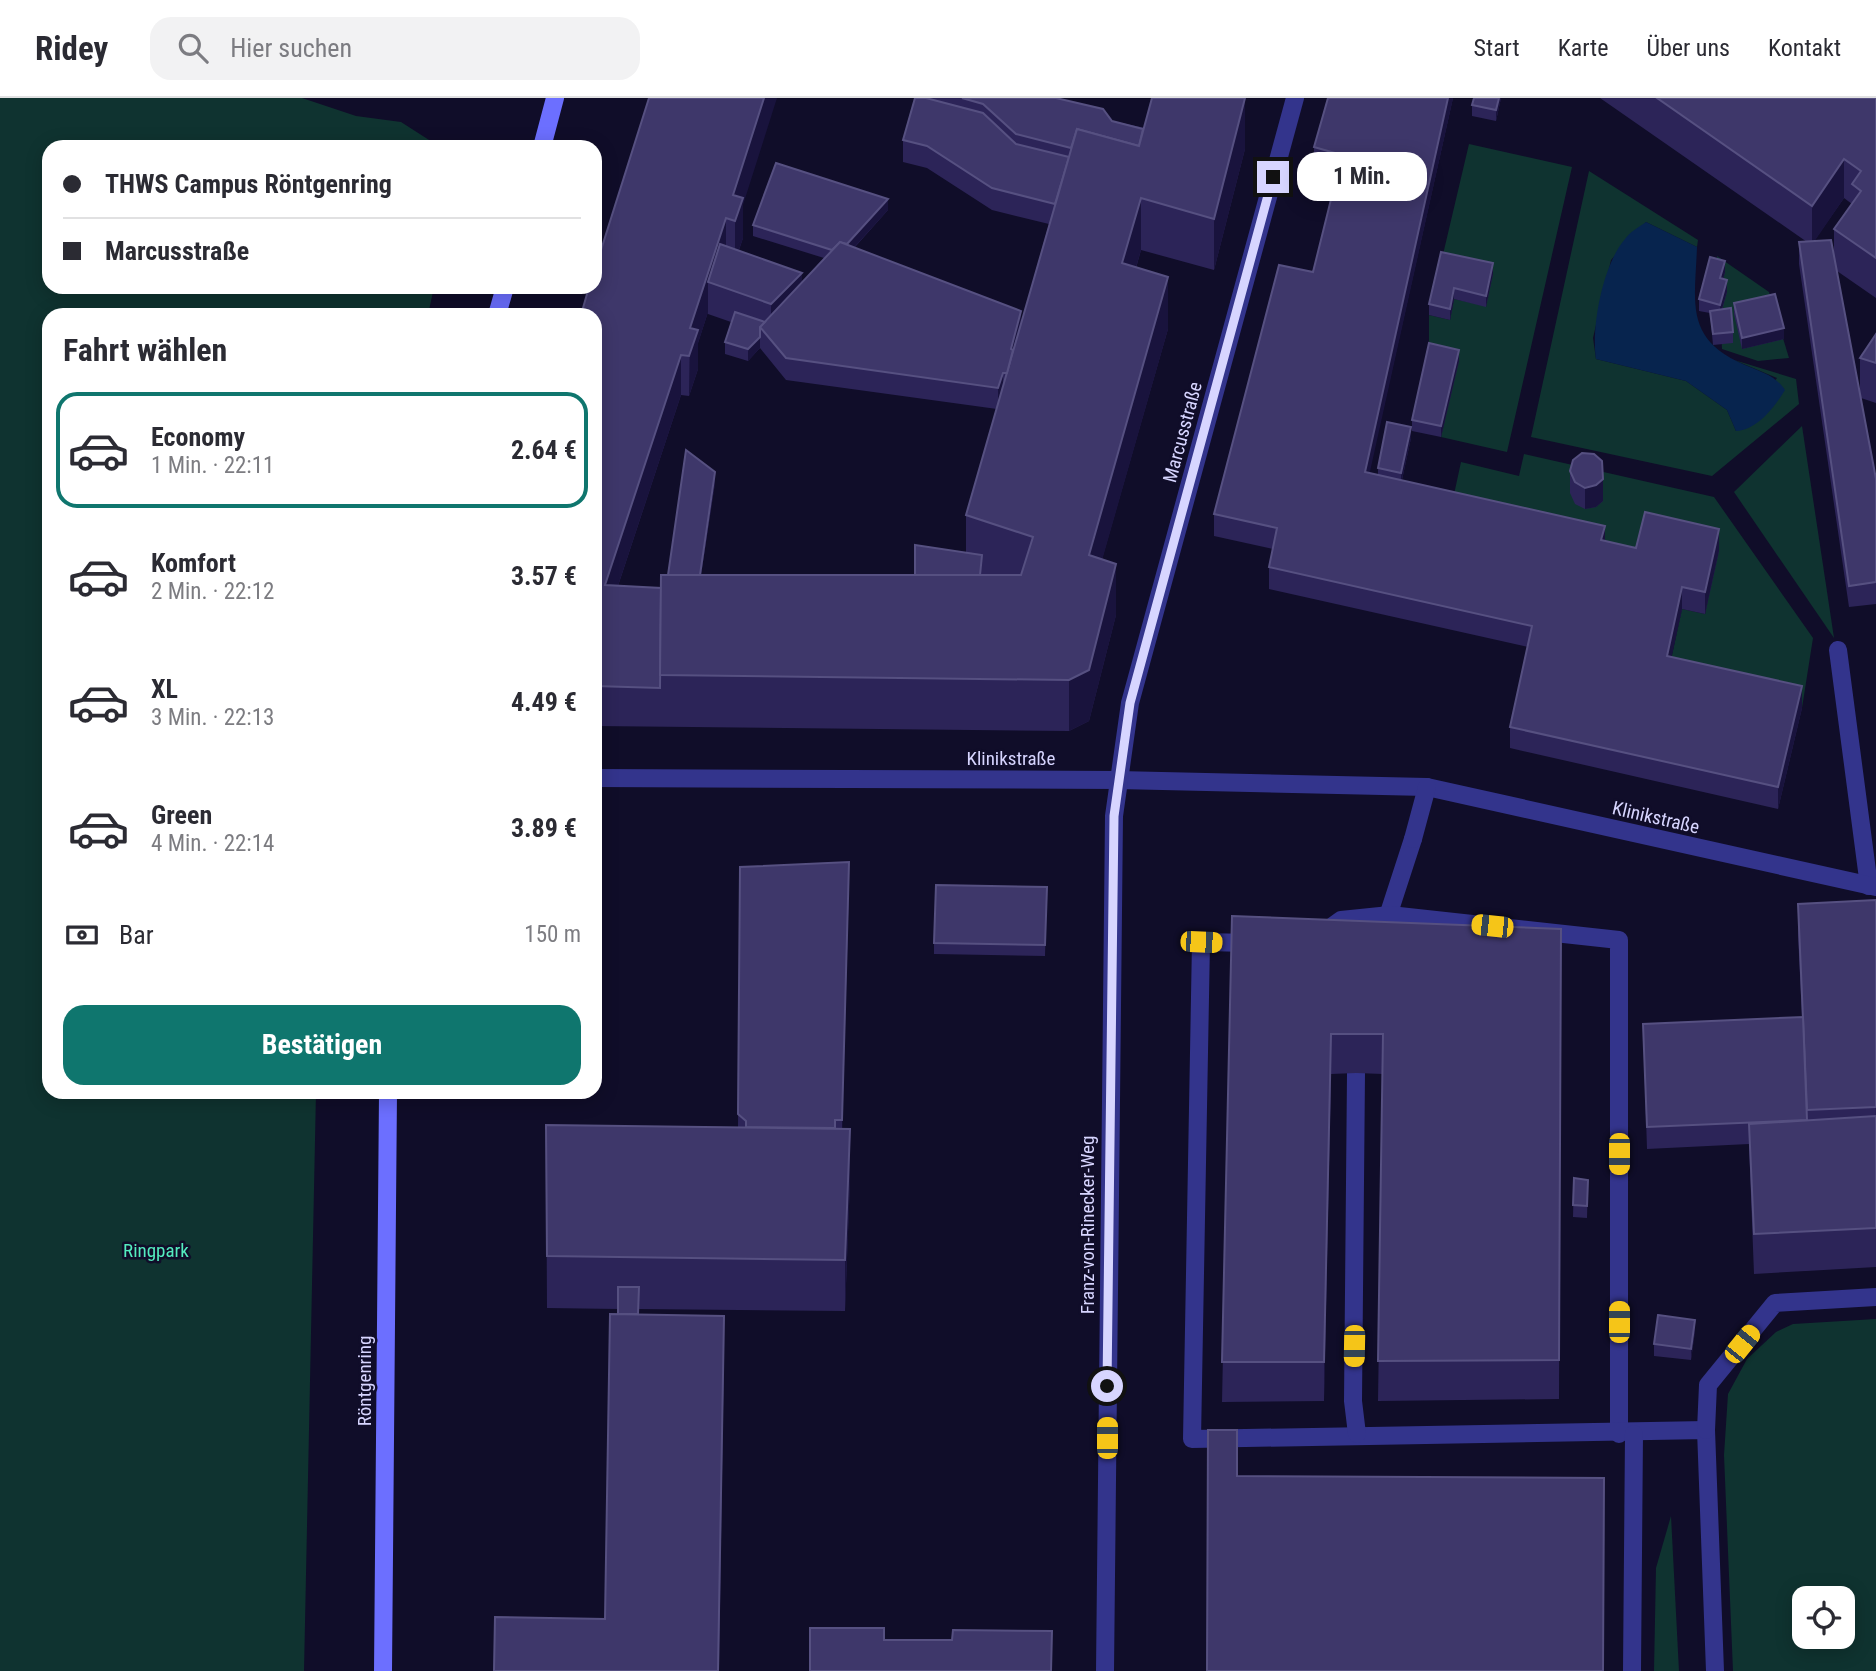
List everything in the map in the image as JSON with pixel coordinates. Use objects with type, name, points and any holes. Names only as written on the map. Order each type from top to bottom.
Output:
[{"type":"main road","points":[[544,140],[555,98]]},
{"type":"main road","name":"Röntgenring","points":[[383,1671],[387,1099]]},
{"type":"street","name":"Marcusstraße","points":[[1118,780],[1130,703],[1295,98]]},
{"type":"street","points":[[1838,650],[1872,887]]},
{"type":"street","name":"Klinikstraße","points":[[602,778],[1118,780],[1427,787],[1872,887]]},
{"type":"street","name":"Franz-von-Rinecker-Weg","points":[[1105,1671],[1108,1118],[1114,816],[1118,780]]},
{"type":"street","points":[[1376,938],[1390,915],[1427,787]]},
{"type":"street","points":[[1306,945],[1340,920],[1390,915],[1619,940],[1632,1671]]},
{"type":"street","points":[[1267,944],[1201,942],[1192,1440],[1357,1434],[1626,1434],[1706,1430]]},
{"type":"street","points":[[1356,1073],[1353,1401],[1357,1434]]},
{"type":"street","points":[[1715,1671],[1706,1430],[1708,1385],[1775,1303],[1876,1297]]},
{"type":"green space","name":"Ringpark","points":[[0,98],[302,98],[356,116],[401,122],[429,140],[42,140],[42,294],[432,294],[430,308],[42,308],[42,1099],[316,1099],[304,1671],[0,1671]]},
{"type":"green space","points":[[1469,144],[1572,167],[1507,452],[1441,437],[1458,361],[1429,354],[1429,315],[1450,320],[1454,299],[1486,306],[1441,263]]},
{"type":"green space","points":[[1589,171],[1698,240],[1697,247],[1646,222],[1611,260],[1593,338],[1596,359],[1686,381],[1727,410],[1736,431],[1777,378],[1734,360],[1796,379],[1799,404],[1712,476],[1531,437]]},
{"type":"green space","points":[[1717,256],[1769,292],[1789,358],[1758,361],[1722,349]]},
{"type":"green space","points":[[1802,426],[1834,638],[1734,492]]},
{"type":"green space","points":[[1524,454],[1714,497],[1813,638],[1802,708],[1667,678],[1682,609],[1705,614],[1718,551],[1636,570],[1450,513],[1461,462],[1519,476]]},
{"type":"green space","points":[[1876,1319],[1876,1671],[1733,1671],[1724,1455],[1728,1394],[1747,1359],[1776,1332],[1793,1324]]},
{"type":"green space","points":[[1671,1516],[1679,1671],[1654,1671],[1656,1568]]},
{"type":"water","points":[[1646,222],[1697,247],[1697,317],[1702,331],[1711,343],[1725,355],[1772,377],[1785,390],[1770,411],[1751,427],[1736,431],[1727,410],[1686,381],[1596,359],[1597,314],[1610,264],[1627,236]]},
{"type":"building","points":[[649,98],[764,98],[733,195],[743,198],[735,221],[726,218],[690,328],[698,330],[689,356],[681,355],[605,585],[661,588],[660,688],[602,686],[602,308],[583,308],[587,294],[602,294],[602,247]]},
{"type":"building","points":[[915,98],[926,98],[983,113],[1016,144],[1069,157],[1055,204],[992,188],[927,146],[903,140]]},
{"type":"building","points":[[962,98],[1056,98],[1103,109],[1112,121],[1143,129],[1139,146],[1077,129],[1071,148],[1016,134],[983,104]]},
{"type":"building","points":[[1152,98],[1245,98],[1214,219],[1141,198],[1122,263],[1168,277],[1089,555],[1116,564],[1089,670],[1069,680],[660,675],[661,575],[1021,575],[1033,537],[966,515],[1077,129],[1139,146]]},
{"type":"building","points":[[1328,98],[1448,98],[1365,472],[1605,526],[1601,540],[1636,548],[1645,512],[1719,529],[1705,592],[1682,587],[1667,656],[1802,686],[1778,787],[1510,727],[1532,626],[1269,567],[1277,528],[1214,514],[1279,265],[1313,272],[1342,155],[1314,147]]},
{"type":"building","points":[[1474,98],[1499,98],[1496,110],[1472,105]]},
{"type":"building","points":[[1657,98],[1876,98],[1876,258],[1834,229],[1861,191],[1852,184],[1861,171],[1844,159],[1812,206]]},
{"type":"building","points":[[776,163],[888,199],[847,244],[840,242],[832,250],[753,225]]},
{"type":"building","points":[[1831,240],[1876,479],[1876,582],[1849,586],[1799,242]]},
{"type":"building","points":[[840,242],[1021,311],[1007,373],[1003,373],[998,388],[786,358],[760,327]]},
{"type":"building","points":[[720,244],[802,273],[771,304],[708,282]]},
{"type":"building","points":[[1441,252],[1493,263],[1486,296],[1454,288],[1450,309],[1429,304]]},
{"type":"building","points":[[1710,257],[1725,261],[1720,278],[1727,280],[1720,305],[1699,299]]},
{"type":"building","points":[[1775,294],[1784,328],[1742,338],[1734,303]]},
{"type":"building","points":[[1731,308],[1733,332],[1713,334],[1710,311]]},
{"type":"building","points":[[735,312],[765,322],[760,327],[760,337],[748,349],[725,342]]},
{"type":"building","points":[[1876,334],[1876,363],[1860,358]]},
{"type":"building","points":[[1429,343],[1459,350],[1441,426],[1412,420]]},
{"type":"building","points":[[1387,422],[1411,427],[1401,473],[1378,468]]},
{"type":"building","points":[[686,450],[715,472],[700,575],[668,575]]},
{"type":"building","points":[[1582,453],[1594,454],[1602,461],[1603,479],[1596,485],[1585,488],[1575,482],[1570,471],[1573,460]]},
{"type":"building","points":[[915,545],[982,555],[980,575],[915,575]]},
{"type":"building","points":[[849,862],[842,1120],[835,1120],[835,1128],[746,1127],[746,1121],[738,1114],[740,867]]},
{"type":"building","points":[[936,885],[1047,887],[1045,945],[934,943]]},
{"type":"building","points":[[1876,900],[1876,1107],[1807,1110],[1798,904]]},
{"type":"building","points":[[1232,916],[1561,929],[1559,1360],[1378,1361],[1383,1034],[1331,1034],[1324,1362],[1222,1362]]},
{"type":"building","points":[[1803,1017],[1807,1120],[1647,1127],[1643,1024]]},
{"type":"building","points":[[1876,1116],[1876,1228],[1754,1234],[1749,1124]]},
{"type":"building","points":[[546,1125],[850,1129],[845,1260],[547,1256]]},
{"type":"building","points":[[1574,1178],[1588,1180],[1587,1206],[1573,1205]]},
{"type":"building","points":[[618,1287],[639,1287],[638,1314],[618,1314]]},
{"type":"building","points":[[610,1314],[724,1316],[718,1671],[494,1671],[495,1617],[605,1619]]},
{"type":"building","points":[[1658,1315],[1695,1320],[1691,1349],[1654,1344]]},
{"type":"building","points":[[1208,1430],[1237,1430],[1237,1476],[1604,1478],[1603,1671],[1207,1671]]},
{"type":"building","points":[[810,1628],[884,1628],[884,1640],[952,1640],[953,1630],[1052,1631],[1051,1671],[810,1671]]},
{"type":"route","points":[[1107,1386],[1108,1118],[1114,816],[1118,780],[1130,703],[1273,177]]}]
